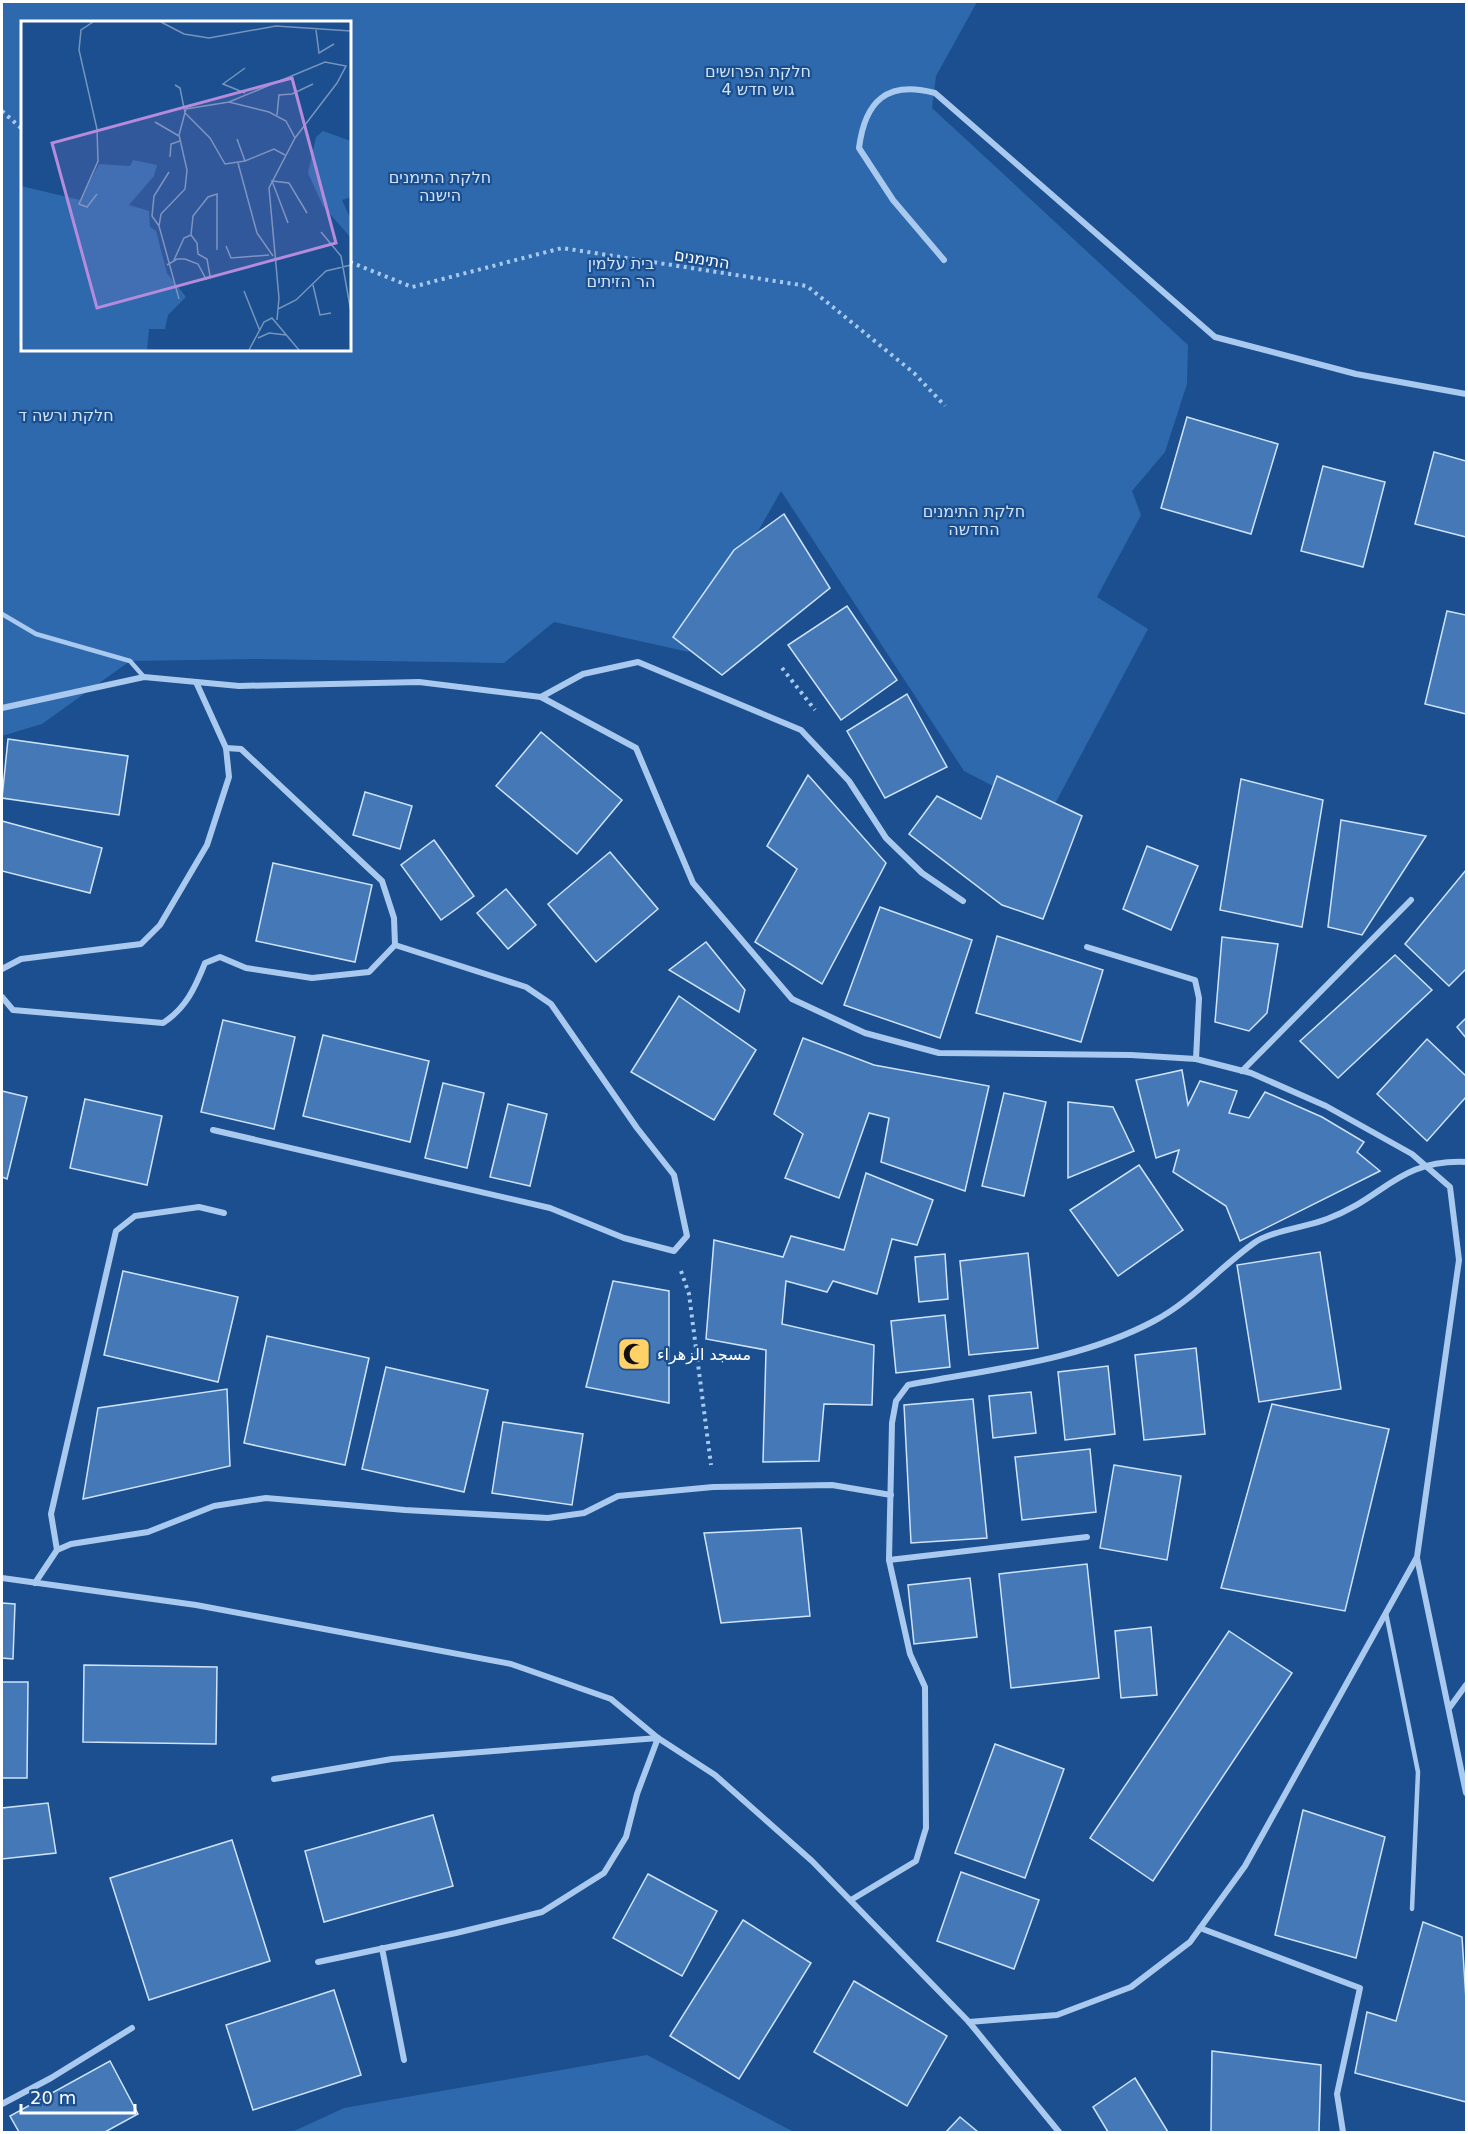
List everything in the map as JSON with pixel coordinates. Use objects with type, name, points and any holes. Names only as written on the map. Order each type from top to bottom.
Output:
[{"type":"street","points":[[944,260],[893,201],[859,148],[861,135],[872,106],[887,93],[900,88],[935,93],[1215,337],[1345,372],[1467,394]]},
{"type":"street","points":[[541,697],[583,674],[639,662],[801,730],[849,781],[886,838],[922,873],[963,901]]},
{"type":"street","points":[[2,708],[144,677],[239,686],[419,682],[541,697],[636,748],[693,883],[792,999],[865,1033],[939,1053],[1131,1055],[1196,1059],[1242,1071],[1326,1106],[1412,1154],[1450,1187],[1459,1260],[1417,1557],[1467,1793]]},
{"type":"street","points":[[2,969],[21,959],[141,944],[160,925],[207,845],[229,777],[226,748],[196,682]]},
{"type":"street","points":[[2,997],[13,1010],[163,1023],[179,1013],[194,990],[205,963],[220,957],[246,968],[312,978],[369,972],[395,945],[394,918],[382,880],[242,749],[226,748]]},
{"type":"street","points":[[1242,1071],[1411,900]]},
{"type":"street","points":[[213,1130],[550,1208],[624,1238],[674,1251],[687,1236],[674,1175],[637,1128],[551,1004],[526,987],[395,945]]},
{"type":"street","points":[[1087,947],[1195,980],[1199,998],[1196,1059]]},
{"type":"street","points":[[851,1900],[916,1861],[926,1828],[925,1687],[910,1654],[889,1560],[892,1423],[896,1401],[908,1385],[1080,1351],[1154,1322],[1190,1298],[1256,1241],[1329,1219],[1363,1201],[1398,1177],[1424,1165],[1448,1161],[1467,1162]]},
{"type":"street","points":[[57,1551],[51,1514],[116,1231],[135,1216],[199,1207],[224,1212]]},
{"type":"street","points":[[35,1583],[57,1551],[71,1544],[148,1532],[214,1506],[266,1498],[405,1510],[548,1518],[584,1513],[618,1496],[713,1486],[832,1485],[891,1495]]},
{"type":"street","points":[[889,1560],[1087,1537]]},
{"type":"street","points":[[969,2022],[1057,2015],[1131,1987],[1190,1942],[1245,1866],[1417,1557]]},
{"type":"street","points":[[2,1578],[196,1605],[511,1664],[611,1699],[658,1738],[715,1775],[812,1861],[969,2022],[1059,2133]]},
{"type":"street","points":[[1450,1707],[1467,1684]]},
{"type":"street","points":[[274,1779],[392,1759],[658,1738]]},
{"type":"street","points":[[318,1962],[542,1912],[604,1873],[626,1837],[637,1794],[658,1738]]},
{"type":"street","points":[[1200,1928],[1360,1989],[1337,2094],[1344,2133]]},
{"type":"street","points":[[382,1948],[404,2060]]},
{"type":"street","points":[[2,2104],[132,2028]]},
{"type":"lane","points":[[2,614],[36,634],[130,661],[144,677]]},
{"type":"lane","points":[[1386,1613],[1418,1772],[1412,1909]]},
{"type":"path","points":[[2,111],[21,128]]},
{"type":"path","name":"התימנים","points":[[351,262],[412,287],[562,248],[807,286],[914,374],[945,406]]},
{"type":"path","points":[[674,1251],[689,1294],[713,1486]]},
{"type":"green space","name":"בית עלמין הר הזיתים","points":[[2,2],[977,2],[936,76],[932,108],[1188,345],[1187,384],[1165,452],[1132,491],[1141,515],[1097,597],[1148,629],[1049,815],[964,771],[781,491],[689,652],[554,622],[504,663],[259,659],[130,661],[42,724],[2,736]]},
{"type":"green space","points":[[647,2055],[794,2132],[292,2132],[344,2108]]},
{"type":"building","points":[[1187,417],[1278,444],[1251,534],[1161,508]]},
{"type":"building","points":[[1434,452],[1466,461],[1466,537],[1415,524]]},
{"type":"building","points":[[1323,466],[1385,482],[1363,567],[1301,551]]},
{"type":"building","points":[[784,514],[830,588],[722,675],[673,637],[734,550]]},
{"type":"building","points":[[847,606],[897,680],[841,720],[788,645]]},
{"type":"building","points":[[1447,611],[1466,615],[1466,714],[1425,704]]},
{"type":"building","points":[[907,694],[947,767],[885,798],[847,731]]},
{"type":"building","points":[[541,732],[622,800],[577,854],[496,786]]},
{"type":"building","points":[[8,739],[128,756],[119,815],[2,798]]},
{"type":"building","points":[[808,775],[886,863],[822,984],[755,942],[797,869],[767,846]]},
{"type":"building","points":[[997,776],[1082,816],[1043,919],[1002,905],[909,834],[937,796],[981,819]]},
{"type":"building","points":[[1241,779],[1323,800],[1302,927],[1220,910]]},
{"type":"building","points":[[365,792],[412,806],[400,849],[353,835]]},
{"type":"building","points":[[1341,820],[1426,836],[1362,935],[1328,927]]},
{"type":"building","points":[[2,821],[102,848],[90,893],[2,871]]},
{"type":"building","points":[[434,840],[474,896],[441,920],[401,865]]},
{"type":"building","points":[[1147,846],[1198,866],[1171,930],[1123,909]]},
{"type":"building","points":[[610,852],[658,909],[596,962],[548,904]]},
{"type":"building","points":[[273,863],[372,885],[355,962],[256,941]]},
{"type":"building","points":[[1466,870],[1466,969],[1449,986],[1405,944]]},
{"type":"building","points":[[506,889],[536,925],[508,949],[477,913]]},
{"type":"building","points":[[880,907],[972,940],[940,1038],[844,1005]]},
{"type":"building","points":[[997,936],[1103,970],[1081,1042],[976,1013]]},
{"type":"building","points":[[1222,937],[1278,944],[1267,1013],[1249,1031],[1215,1022]]},
{"type":"building","points":[[706,942],[745,990],[739,1012],[669,970]]},
{"type":"building","points":[[1395,955],[1432,990],[1338,1078],[1300,1041]]},
{"type":"building","points":[[679,996],[756,1050],[714,1120],[631,1072]]},
{"type":"building","points":[[1466,1018],[1466,1038],[1457,1027]]},
{"type":"building","points":[[223,1020],[295,1037],[274,1129],[201,1112]]},
{"type":"building","points":[[323,1035],[429,1061],[410,1142],[303,1116]]},
{"type":"building","points":[[803,1038],[874,1065],[989,1086],[965,1191],[881,1162],[889,1118],[869,1113],[839,1198],[785,1178],[803,1134],[774,1114]]},
{"type":"building","points":[[1427,1039],[1466,1076],[1466,1097],[1427,1141],[1377,1094]]},
{"type":"building","points":[[1182,1070],[1188,1105],[1200,1081],[1237,1091],[1229,1113],[1249,1118],[1265,1092],[1322,1117],[1364,1142],[1357,1152],[1380,1171],[1240,1241],[1226,1206],[1173,1172],[1179,1150],[1156,1158],[1136,1080]]},
{"type":"building","points":[[443,1083],[484,1093],[467,1168],[425,1158]]},
{"type":"building","points":[[2,1091],[27,1097],[7,1179],[2,1177]]},
{"type":"building","points":[[1004,1093],[1046,1102],[1024,1196],[982,1186]]},
{"type":"building","points":[[85,1099],[162,1116],[147,1185],[70,1168]]},
{"type":"building","points":[[1068,1102],[1113,1107],[1134,1151],[1068,1178]]},
{"type":"building","points":[[508,1104],[547,1114],[530,1186],[490,1177]]},
{"type":"building","points":[[1139,1165],[1183,1230],[1118,1276],[1070,1210]]},
{"type":"building","points":[[866,1173],[933,1200],[917,1245],[892,1239],[877,1294],[833,1281],[827,1292],[786,1281],[782,1324],[874,1345],[872,1405],[824,1404],[819,1461],[763,1462],[766,1350],[706,1339],[714,1240],[783,1257],[791,1236],[844,1250]]},
{"type":"building","points":[[1320,1252],[1341,1389],[1259,1402],[1237,1265]]},
{"type":"building","points":[[1028,1253],[1038,1348],[969,1355],[960,1261]]},
{"type":"building","points":[[945,1254],[948,1299],[919,1302],[915,1257]]},
{"type":"building","points":[[123,1271],[238,1297],[218,1382],[104,1355]]},
{"type":"building","points":[[613,1281],[669,1291],[669,1403],[586,1387]]},
{"type":"building","points":[[945,1315],[950,1367],[896,1373],[891,1321]]},
{"type":"building","points":[[267,1336],[369,1358],[345,1465],[244,1443]]},
{"type":"building","points":[[1196,1348],[1205,1434],[1144,1440],[1135,1355]]},
{"type":"building","points":[[1108,1366],[1115,1434],[1065,1440],[1058,1372]]},
{"type":"building","points":[[386,1367],[488,1390],[464,1492],[362,1469]]},
{"type":"building","points":[[227,1389],[230,1466],[83,1499],[98,1408]]},
{"type":"building","points":[[1031,1392],[1036,1433],[993,1438],[989,1396]]},
{"type":"building","points":[[973,1399],[987,1538],[911,1543],[904,1405]]},
{"type":"building","points":[[1272,1404],[1389,1429],[1345,1611],[1221,1588]]},
{"type":"building","points":[[503,1422],[583,1434],[572,1505],[492,1493]]},
{"type":"building","points":[[1090,1449],[1096,1512],[1022,1520],[1015,1457]]},
{"type":"building","points":[[1114,1465],[1181,1476],[1167,1560],[1100,1548]]},
{"type":"building","points":[[801,1528],[810,1616],[721,1623],[704,1533]]},
{"type":"building","points":[[1087,1564],[1099,1678],[1011,1688],[999,1574]]},
{"type":"building","points":[[970,1578],[977,1637],[914,1644],[908,1585]]},
{"type":"building","points":[[2,1603],[15,1604],[13,1659],[2,1658]]},
{"type":"building","points":[[1151,1627],[1157,1695],[1121,1698],[1115,1631]]},
{"type":"building","points":[[1229,1631],[1292,1673],[1153,1881],[1090,1838]]},
{"type":"building","points":[[84,1665],[217,1667],[216,1744],[83,1742]]},
{"type":"building","points":[[2,1682],[28,1682],[27,1778],[2,1778]]},
{"type":"building","points":[[995,1744],[1064,1769],[1025,1878],[955,1853]]},
{"type":"building","points":[[48,1803],[56,1853],[2,1859],[2,1808]]},
{"type":"building","points":[[1303,1810],[1385,1837],[1356,1958],[1275,1935]]},
{"type":"building","points":[[433,1815],[453,1886],[324,1922],[305,1851]]},
{"type":"building","points":[[232,1840],[270,1961],[149,2000],[110,1878]]},
{"type":"building","points":[[961,1872],[1039,1900],[1014,1969],[937,1941]]},
{"type":"building","points":[[648,1874],[717,1911],[682,1976],[613,1938]]},
{"type":"building","points":[[743,1920],[811,1963],[739,2079],[670,2036]]},
{"type":"building","points":[[1423,1922],[1462,1937],[1466,2000],[1466,2102],[1355,2073],[1367,2012],[1396,2021]]},
{"type":"building","points":[[854,1981],[947,2036],[907,2106],[814,2052]]},
{"type":"building","points":[[334,1990],[361,2075],[253,2110],[226,2025]]},
{"type":"building","points":[[1212,2051],[1321,2065],[1319,2132],[1211,2132]]},
{"type":"building","points":[[110,2061],[138,2114],[105,2132],[19,2132],[10,2116]]},
{"type":"building","points":[[1135,2078],[1168,2132],[1108,2132],[1093,2107]]},
{"type":"building","points":[[960,2117],[978,2132],[946,2132]]},
{"type":"place","name":"مسجد الزهراء","points":[[634,1354]]},
{"type":"park label","name":"חלקת הפרושים גוש חדש 4","points":[[758,80]]},
{"type":"park label","name":"חלקת התימנים הישנה","points":[[440,186]]},
{"type":"park label","name":"חלקת ורשה ד","points":[[66,415]]},
{"type":"park label","name":"חלקת התימנים החדשה","points":[[974,520]]}]
